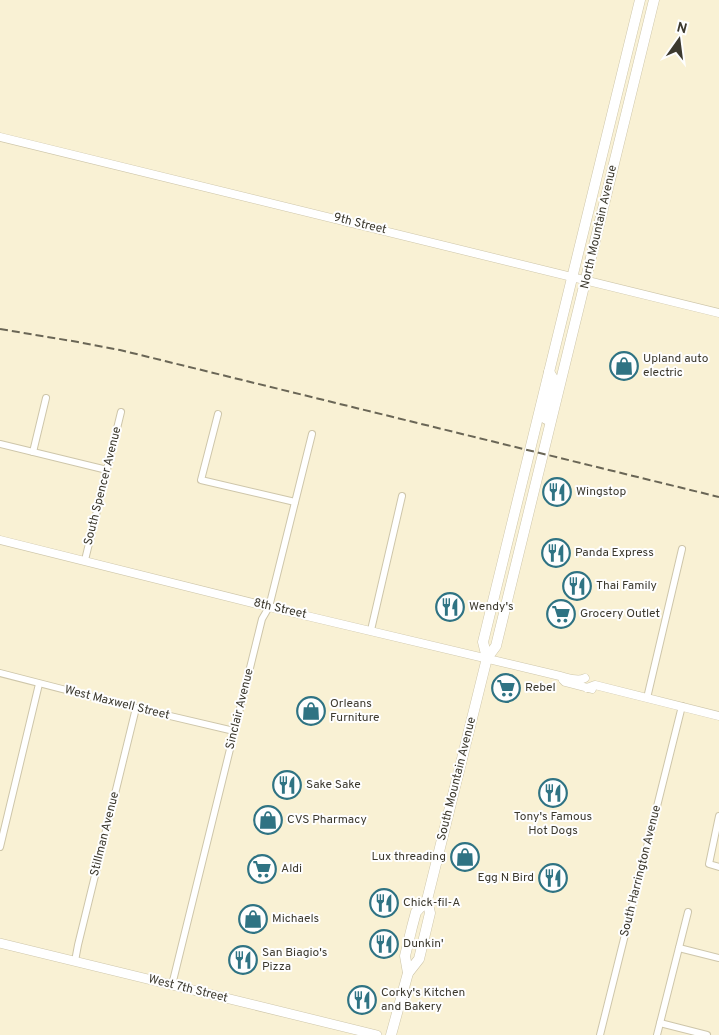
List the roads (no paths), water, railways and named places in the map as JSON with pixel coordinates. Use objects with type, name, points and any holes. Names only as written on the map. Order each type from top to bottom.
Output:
[{"type":"main road","name":"North Mountain Avenue","points":[[529,450],[640,0]]},
{"type":"main road","points":[[645,0],[651,15]]},
{"type":"main road","name":"North Mountain Avenue","points":[[543,454],[654,0]]},
{"type":"main road","points":[[635,20],[640,28],[635,52],[637,72]]},
{"type":"main road","points":[[611,175],[606,166],[616,123],[615,105]]},
{"type":"main road","points":[[598,172],[603,182],[597,207],[600,223]]},
{"type":"main road","points":[[560,327],[560,353],[556,368],[563,376]]},
{"type":"main road","points":[[548,435],[546,414],[554,380],[549,372]]},
{"type":"main road","name":"South Mountain Avenue","points":[[487,658],[483,642],[529,450]]},
{"type":"main road","name":"South Mountain Avenue","points":[[391,1035],[408,973],[405,956],[412,927],[416,912],[427,900],[487,658],[496,646],[543,454]]},
{"type":"main road","points":[[518,558],[512,556],[511,552],[526,490],[524,473]]},
{"type":"main road","points":[[503,560],[508,568],[505,581],[507,601]]},
{"type":"main road","name":"West 7th Street","points":[[0,943],[377,1035]]},
{"type":"street","name":"9th Street","points":[[0,137],[719,312]]},
{"type":"street","points":[[33,452],[46,398]]},
{"type":"street","name":"South Spencer Avenue","points":[[85,560],[121,412]]},
{"type":"street","points":[[218,414],[201,480],[295,502]]},
{"type":"street","name":"Sinclair Avenue","points":[[172,985],[262,619],[269,607],[312,434]]},
{"type":"street","points":[[0,444],[107,470]]},
{"type":"street","points":[[371,630],[402,496]]},
{"type":"street","name":"8th Street","points":[[0,540],[269,607],[560,676],[568,673],[612,685],[617,690],[719,716]]},
{"type":"street","points":[[646,698],[682,549]]},
{"type":"street","name":"West Maxwell Street","points":[[0,673],[234,731]]},
{"type":"street","name":"8th Street","points":[[560,676],[564,682],[610,694],[617,690]]},
{"type":"street","points":[[0,847],[39,684]]},
{"type":"street","name":"South Harrington Avenue","points":[[600,1035],[682,706]]},
{"type":"street","name":"Stillman Avenue","points":[[76,962],[78,945],[136,708]]},
{"type":"street","points":[[719,816],[709,864],[719,867]]},
{"type":"street","points":[[657,1035],[688,912]]},
{"type":"street","points":[[679,948],[719,958]]},
{"type":"street","points":[[660,1023],[707,1035]]},
{"type":"railway","points":[[0,329],[120,350],[719,497]]},
{"type":"place","name":"Upland auto electric","points":[[624,366]]},
{"type":"place","name":"Wingstop","points":[[557,492]]},
{"type":"place","name":"Panda Express","points":[[556,553]]},
{"type":"place","name":"Thai Family","points":[[577,586]]},
{"type":"place","name":"Wendy's","points":[[450,607]]},
{"type":"place","name":"Grocery Outlet","points":[[561,614]]},
{"type":"place","name":"Rebel","points":[[506,688]]},
{"type":"place","name":"Orleans Furniture","points":[[311,711]]},
{"type":"place","name":"Sake Sake","points":[[287,785]]},
{"type":"place","name":"Tony's Famous Hot Dogs","points":[[553,793]]},
{"type":"place","name":"CVS Pharmacy","points":[[268,820]]},
{"type":"place","name":"Lux threading","points":[[465,857]]},
{"type":"place","name":"Aldi","points":[[262,869]]},
{"type":"place","name":"Egg N Bird","points":[[553,878]]},
{"type":"place","name":"Chick-fil-A","points":[[384,903]]},
{"type":"place","name":"Michaels","points":[[253,919]]},
{"type":"place","name":"Dunkin'","points":[[384,944]]},
{"type":"place","name":"San Biagio's Pizza","points":[[243,960]]},
{"type":"place","name":"Corky's Kitchen and Bakery","points":[[362,1000]]}]
